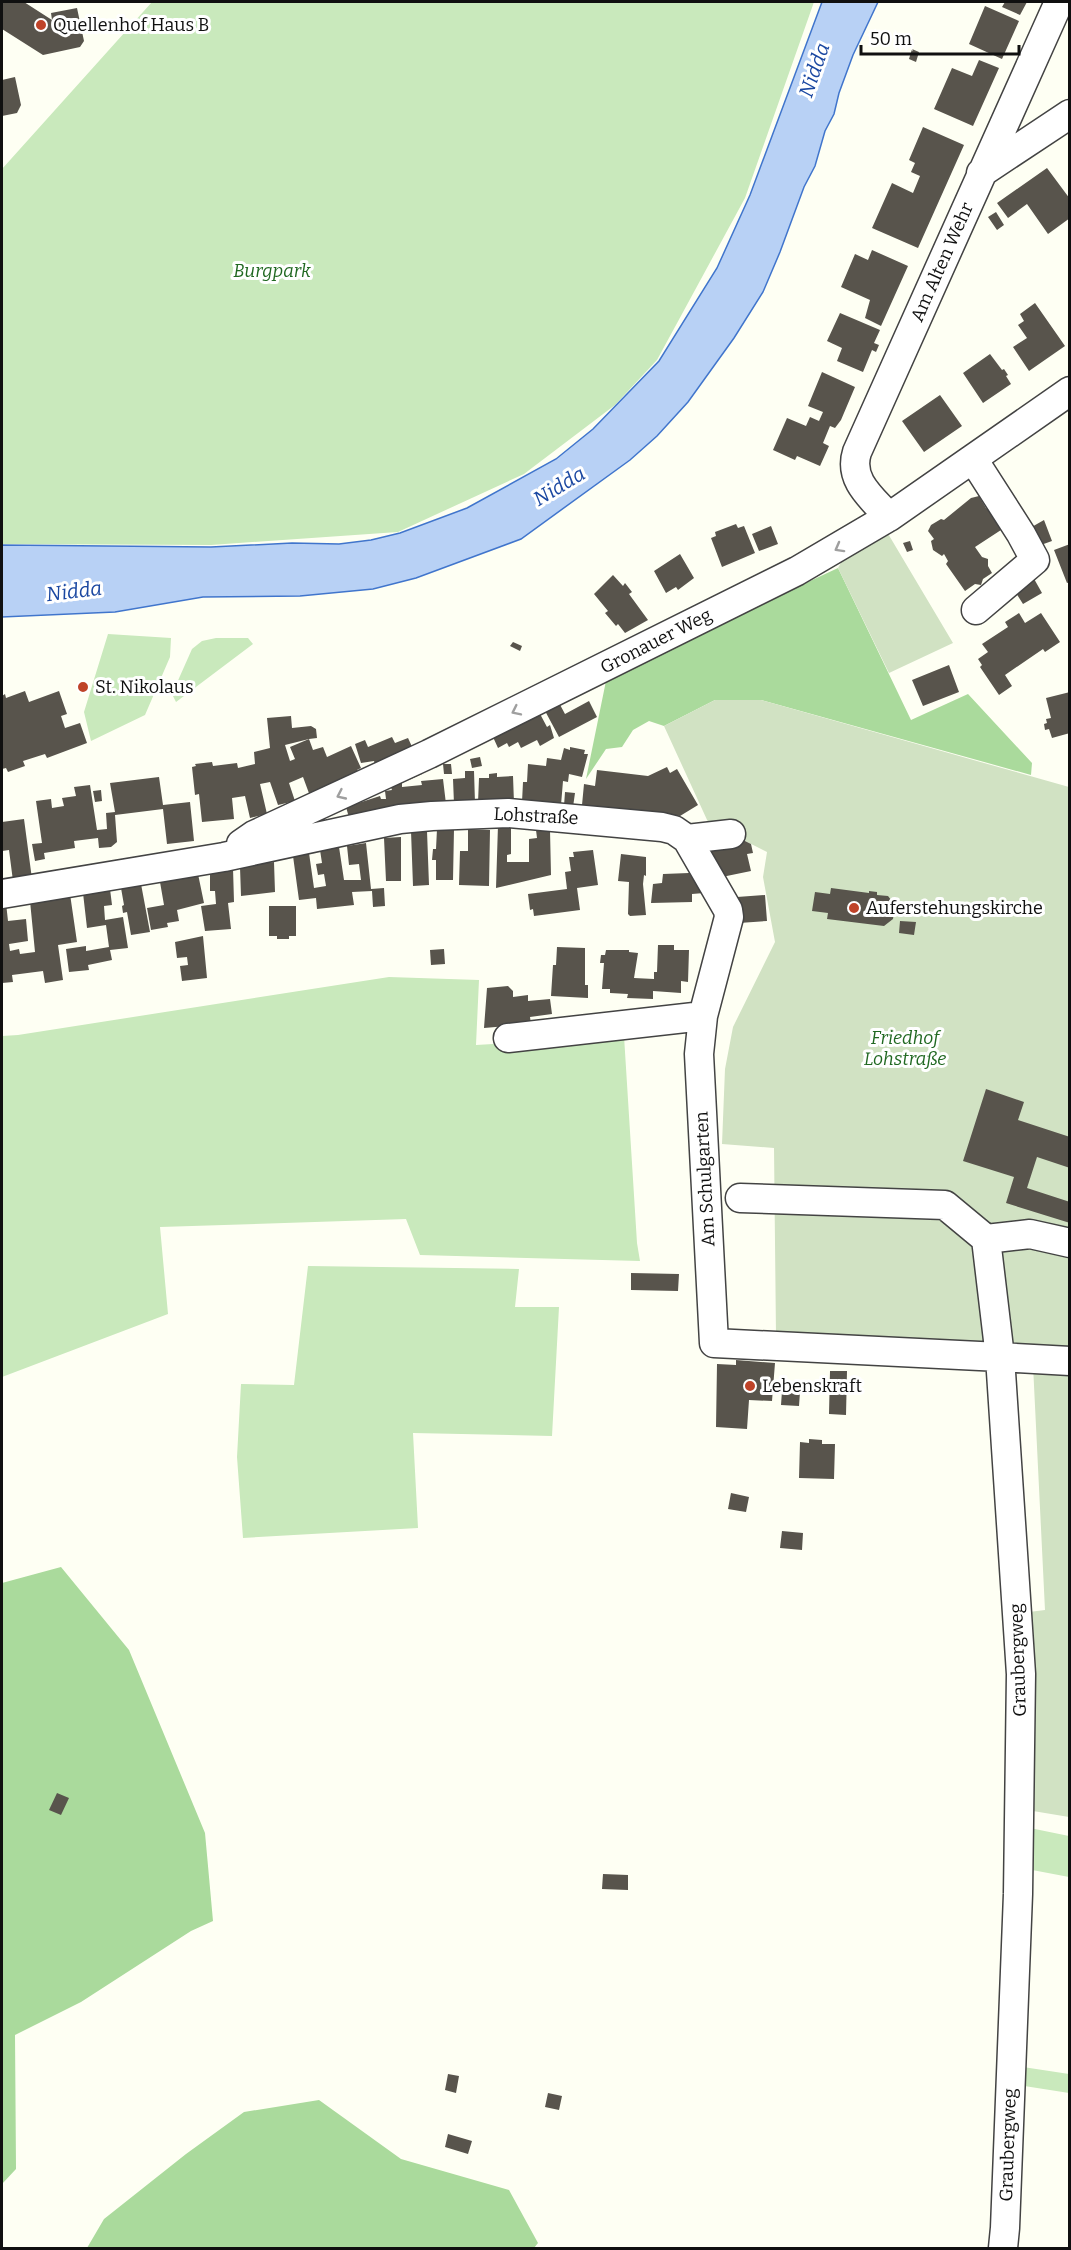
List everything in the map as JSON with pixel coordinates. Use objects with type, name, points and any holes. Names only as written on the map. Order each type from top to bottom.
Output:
[{"type":"street","name":"Am Alten Wehr","points":[[889,517],[860,485],[855,472],[854,460],[1059,2]]},
{"type":"street","points":[[981,173],[1070,114]]},
{"type":"street","name":"Gronauer Weg","points":[[224,857],[254,835],[429,754],[797,571],[889,517],[1070,391]]},
{"type":"street","points":[[973,459],[1022,534],[1035,560],[976,610]]},
{"type":"street","name":"Lohstraße","points":[[2,894],[224,857],[400,819],[459,814],[530,814],[662,827],[674,830],[687,839]]},
{"type":"street","points":[[508,1038],[703,1016],[729,917],[728,910],[687,839],[731,834]]},
{"type":"street","name":"Am Schulgarten","points":[[703,1016],[699,1054],[714,1343],[1000,1357]]},
{"type":"street","points":[[740,1198],[945,1204],[986,1239],[1030,1234],[1070,1243]]},
{"type":"street","name":"Graubergweg","points":[[986,1239],[1000,1357],[1022,1674],[1018,1894],[1003,2248]]},
{"type":"street","points":[[1000,1357],[1070,1361]]},
{"type":"green space","name":"Burgpark","points":[[152,2],[814,2],[745,198],[657,360],[615,405],[524,474],[398,532],[211,545],[2,544],[2,169]]},
{"type":"green space","points":[[887,532],[953,643],[889,673],[838,568],[843,559]]},
{"type":"green space","points":[[838,568],[911,720],[968,694],[1032,763],[1031,775],[761,700],[715,700],[664,726],[649,721],[633,730],[622,747],[606,749],[586,779],[607,676]]},
{"type":"green space","points":[[108,634],[171,638],[170,657],[145,715],[91,741],[84,712]]},
{"type":"green space","points":[[216,638],[248,638],[253,644],[176,702],[172,694],[192,649],[202,641]]},
{"type":"green space","name":"Friedhof Lohstraße","points":[[715,700],[761,700],[1069,787],[1069,1817],[1033,1811],[1029,1612],[1045,1610],[1033,1365],[776,1336],[774,1148],[722,1144],[725,1069],[733,1027],[775,942],[763,877],[767,852],[708,822],[664,726]]},
{"type":"green space","points":[[389,977],[479,980],[476,1045],[624,1036],[640,1261],[420,1255],[406,1219],[160,1227],[168,1314],[2,1377],[2,1036]]},
{"type":"green space","points":[[308,1266],[519,1269],[515,1307],[559,1307],[552,1436],[413,1433],[418,1528],[243,1538],[237,1457],[241,1384],[294,1385]]},
{"type":"green space","points":[[61,1567],[129,1650],[205,1833],[213,1921],[191,1931],[81,2002],[15,2035],[16,2169],[2,2184],[2,1583]]},
{"type":"green space","points":[[1030,1828],[1069,1836],[1069,1877],[1027,1869]]},
{"type":"green space","points":[[1023,2067],[1069,2074],[1069,2093],[1018,2085]]},
{"type":"green space","points":[[319,2100],[401,2159],[509,2190],[538,2243],[534,2248],[87,2248],[104,2219],[186,2154],[244,2112]]},
{"type":"water","name":"Nidda","points":[[822,2],[878,2],[853,55],[834,114],[825,131],[815,166],[804,187],[780,252],[763,292],[734,338],[688,402],[657,436],[630,460],[521,539],[416,578],[373,589],[300,596],[203,597],[115,612],[2,617],[2,545],[211,547],[292,543],[339,544],[371,540],[400,533],[467,508],[556,459],[593,429],[659,361],[717,268],[750,195]]},
{"type":"building","name":"Quellenhof Haus B","points":[[2,2],[24,2],[52,20],[51,13],[77,8],[84,41],[80,47],[43,55],[2,29]]},
{"type":"building","points":[[1005,2],[1027,2],[1020,15],[1002,7]]},
{"type":"building","points":[[985,6],[1019,21],[1002,59],[969,44]]},
{"type":"building","points":[[912,49],[919,52],[916,62],[909,59]]},
{"type":"building","points":[[979,60],[999,68],[973,126],[934,109],[952,68],[972,76]]},
{"type":"building","points":[[15,77],[21,105],[17,113],[2,116],[2,80]]},
{"type":"building","points":[[923,127],[964,145],[918,248],[872,228],[892,183],[913,193],[920,176],[911,172],[915,163],[909,160]]},
{"type":"building","points":[[1047,168],[1070,199],[1070,218],[1048,234],[1027,204],[1008,218],[997,203]]},
{"type":"building","points":[[996,212],[1004,225],[997,230],[988,217]]},
{"type":"building","points":[[872,250],[908,266],[881,326],[865,318],[870,300],[841,287],[855,254],[868,260]]},
{"type":"building","points":[[1035,303],[1065,346],[1029,371],[1013,347],[1027,338],[1018,325],[1024,321],[1020,314]]},
{"type":"building","points":[[840,313],[880,330],[874,343],[879,345],[876,352],[872,350],[863,372],[837,361],[842,348],[827,341]]},
{"type":"building","points":[[990,354],[1002,370],[1004,369],[1011,384],[983,403],[963,373]]},
{"type":"building","points":[[822,372],[855,387],[841,420],[835,428],[830,426],[823,443],[829,446],[820,466],[797,456],[795,460],[773,450],[787,418],[806,426],[810,417],[819,421],[823,412],[808,406]]},
{"type":"building","points":[[940,395],[962,426],[924,452],[902,421]]},
{"type":"building","points":[[979,496],[986,508],[993,512],[994,519],[1001,530],[975,547],[982,557],[988,559],[988,566],[992,573],[983,579],[981,585],[975,584],[965,591],[946,564],[948,561],[944,554],[942,556],[933,550],[931,541],[934,539],[928,531],[931,525],[941,519],[944,520],[971,498]]},
{"type":"building","points":[[1044,520],[1052,541],[1038,546],[1030,528]]},
{"type":"building","points":[[736,524],[738,528],[744,526],[755,553],[722,567],[711,538],[716,536],[715,532]]},
{"type":"building","points":[[771,526],[778,544],[759,551],[752,534]]},
{"type":"building","points":[[910,541],[913,550],[907,552],[903,543]]},
{"type":"building","points":[[1070,544],[1070,582],[1067,583],[1054,550]]},
{"type":"building","points":[[680,554],[694,578],[678,590],[676,587],[666,593],[654,571]]},
{"type":"building","points":[[613,575],[623,586],[625,583],[632,592],[629,594],[648,620],[625,633],[605,613],[608,611],[594,594]]},
{"type":"building","points":[[1033,577],[1042,593],[1023,604],[1016,593]]},
{"type":"building","points":[[1019,613],[1025,623],[1041,613],[1060,642],[1045,652],[1043,649],[1005,675],[1012,686],[999,695],[980,667],[982,665],[978,659],[988,652],[982,644],[1008,627],[1005,622]]},
{"type":"building","points":[[513,642],[522,646],[520,651],[510,646]]},
{"type":"building","points":[[949,665],[959,692],[923,706],[912,680]]},
{"type":"building","points":[[25,691],[29,702],[59,691],[67,714],[61,716],[65,728],[80,723],[87,743],[47,758],[45,754],[23,761],[25,766],[8,772],[6,768],[2,769],[2,696],[5,694],[6,698]]},
{"type":"building","points":[[1070,692],[1070,733],[1052,738],[1049,729],[1045,730],[1044,724],[1047,723],[1046,719],[1051,718],[1046,698]]},
{"type":"building","points":[[558,701],[565,714],[589,701],[597,717],[559,737],[544,709]]},
{"type":"building","points":[[539,712],[547,727],[550,725],[554,738],[540,746],[537,740],[521,748],[518,742],[509,747],[507,743],[498,748],[493,737]]},
{"type":"building","points":[[291,716],[292,728],[311,726],[316,729],[317,738],[309,739],[313,750],[323,747],[327,757],[351,746],[361,768],[357,770],[358,775],[310,796],[303,777],[289,783],[295,801],[278,805],[270,782],[260,784],[267,814],[250,818],[245,796],[232,798],[234,819],[202,822],[199,794],[195,795],[192,767],[196,766],[195,764],[212,762],[213,766],[237,763],[238,768],[255,764],[254,752],[270,748],[267,718]],"holes":[[[309,739],[290,747],[295,759],[290,761],[285,745]]]},
{"type":"building","points":[[392,737],[395,743],[408,738],[414,751],[376,767],[374,761],[361,763],[355,744],[365,740],[368,747]]},
{"type":"building","points":[[570,747],[585,750],[584,754],[588,754],[582,777],[569,774],[568,782],[563,781],[561,805],[522,802],[523,782],[527,782],[528,764],[546,766],[547,758],[561,760],[564,748],[570,750]]},
{"type":"building","points":[[480,757],[482,766],[472,768],[470,759]]},
{"type":"building","points":[[443,764],[451,764],[452,774],[444,774]]},
{"type":"building","points":[[418,766],[422,774],[402,783],[402,787],[422,785],[421,781],[443,779],[446,804],[350,821],[346,807],[380,796],[381,799],[386,799],[385,791],[392,790],[388,780]]},
{"type":"building","points":[[667,767],[670,773],[677,769],[698,805],[680,816],[582,805],[584,784],[595,786],[597,770],[648,776]]},
{"type":"building","points":[[465,771],[474,771],[475,803],[454,804],[453,779],[465,778]]},
{"type":"building","points":[[497,773],[497,777],[513,776],[514,803],[478,803],[479,778],[489,778],[489,774]]},
{"type":"building","points":[[159,777],[163,805],[190,802],[194,841],[167,844],[163,809],[115,815],[117,842],[111,847],[99,848],[98,838],[74,841],[75,848],[44,853],[45,859],[35,861],[32,844],[42,843],[36,801],[51,799],[52,808],[64,806],[62,798],[76,796],[74,787],[90,785],[97,830],[107,829],[106,813],[115,812],[110,783]]},
{"type":"building","points":[[101,790],[102,801],[95,802],[93,791]]},
{"type":"building","points":[[565,792],[575,793],[573,807],[564,806]]},
{"type":"building","points":[[24,819],[32,879],[13,881],[9,850],[2,851],[2,822]]},
{"type":"building","points":[[498,825],[511,825],[511,854],[507,855],[507,862],[529,862],[529,839],[537,838],[536,830],[550,830],[551,875],[496,888]]},
{"type":"building","points":[[437,829],[454,829],[453,880],[436,880],[436,860],[432,860],[433,849],[436,849]]},
{"type":"building","points":[[468,829],[490,830],[489,886],[459,885],[460,851],[468,851]]},
{"type":"building","points":[[411,831],[427,831],[429,885],[413,886]]},
{"type":"building","points":[[735,836],[751,844],[753,853],[747,854],[751,871],[717,878],[709,840]]},
{"type":"building","points":[[401,837],[401,881],[386,881],[384,838]]},
{"type":"building","points":[[366,843],[371,889],[384,888],[385,906],[373,907],[372,891],[352,892],[354,905],[317,909],[316,898],[299,900],[293,856],[309,853],[314,888],[326,886],[324,874],[318,875],[316,864],[322,863],[320,850],[339,847],[344,880],[361,880],[359,864],[349,865],[347,846]]},
{"type":"building","points":[[593,850],[598,885],[577,888],[580,910],[534,916],[533,909],[530,910],[528,894],[567,889],[565,872],[571,871],[569,857],[574,857],[573,852]]},
{"type":"building","points":[[621,854],[646,857],[646,876],[644,875],[643,884],[646,915],[630,916],[628,914],[629,882],[618,881]]},
{"type":"building","points":[[274,862],[275,892],[241,896],[240,867]]},
{"type":"building","points":[[233,868],[234,902],[228,903],[231,929],[205,931],[201,906],[216,904],[215,891],[210,891],[210,873]]},
{"type":"building","points":[[689,873],[704,893],[692,894],[692,902],[651,903],[653,884],[662,883],[663,874]]},
{"type":"building","points":[[198,874],[204,903],[177,910],[179,921],[167,923],[168,927],[151,930],[147,908],[164,905],[160,882]]},
{"type":"building","points":[[141,884],[150,932],[131,935],[127,912],[123,913],[121,888]]},
{"type":"building","name":"Auferstehungskirche","points":[[831,888],[877,892],[877,895],[888,896],[895,905],[893,919],[884,926],[827,919],[828,913],[812,911],[815,892],[830,894]]},
{"type":"building","points":[[110,889],[112,905],[104,906],[105,920],[123,917],[128,948],[110,950],[112,960],[88,965],[89,970],[69,972],[66,949],[86,946],[86,951],[109,947],[106,925],[87,928],[83,893]]},
{"type":"building","points":[[70,894],[77,942],[58,945],[63,980],[45,983],[43,971],[12,975],[13,982],[2,983],[2,904],[6,903],[8,921],[26,919],[28,941],[9,944],[10,951],[19,949],[20,954],[35,952],[30,901]]},
{"type":"building","points":[[765,895],[767,921],[739,923],[737,897]]},
{"type":"building","points":[[269,906],[296,906],[296,936],[289,936],[289,939],[277,939],[277,936],[269,936]]},
{"type":"building","points":[[900,921],[916,922],[914,935],[899,933]]},
{"type":"building","points":[[203,936],[207,978],[182,981],[180,966],[188,965],[187,957],[177,958],[175,942]]},
{"type":"building","points":[[658,945],[674,945],[674,950],[689,950],[688,982],[681,981],[681,993],[653,991],[653,999],[627,998],[628,994],[610,993],[610,989],[602,989],[604,963],[600,963],[601,955],[605,955],[606,950],[629,950],[629,952],[638,953],[634,978],[654,979],[654,972],[657,972]]},
{"type":"building","points":[[557,947],[585,948],[585,985],[588,985],[588,998],[551,996]]},
{"type":"building","points":[[444,949],[445,964],[431,965],[430,950]]},
{"type":"building","points":[[508,986],[513,991],[513,997],[528,995],[528,1001],[550,999],[552,1014],[530,1017],[531,1024],[484,1028],[487,988]]},
{"type":"building","points":[[986,1089],[1024,1102],[1018,1120],[1070,1137],[1070,1168],[1037,1157],[1027,1188],[1070,1202],[1070,1223],[1006,1203],[1014,1177],[963,1161]]},
{"type":"building","points":[[631,1273],[679,1274],[678,1291],[631,1290]]},
{"type":"building","points":[[736,1360],[775,1363],[772,1401],[749,1400],[747,1429],[716,1427],[717,1364],[736,1365]]},
{"type":"building","points":[[830,1371],[847,1371],[846,1415],[829,1414]]},
{"type":"building","points":[[782,1391],[800,1392],[799,1406],[781,1405]]},
{"type":"building","points":[[809,1439],[822,1440],[822,1444],[835,1444],[834,1479],[799,1478],[800,1442],[809,1443]]},
{"type":"building","points":[[731,1493],[749,1497],[746,1512],[728,1509]]},
{"type":"building","points":[[782,1531],[803,1533],[802,1550],[780,1548]]},
{"type":"building","points":[[57,1793],[69,1798],[61,1815],[49,1810]]},
{"type":"building","points":[[603,1874],[628,1875],[628,1890],[602,1889]]},
{"type":"building","points":[[448,2074],[459,2076],[456,2093],[445,2090]]},
{"type":"building","points":[[548,2093],[562,2096],[559,2110],[545,2107]]},
{"type":"building","points":[[448,2134],[472,2141],[468,2154],[445,2147]]},
{"type":"place","name":"Quellenhof Haus B","points":[[41,25]]},
{"type":"place","name":"St. Nikolaus","points":[[83,687]]},
{"type":"place","name":"Auferstehungskirche","points":[[854,908]]},
{"type":"place","name":"Lebenskraft","points":[[750,1386]]}]
